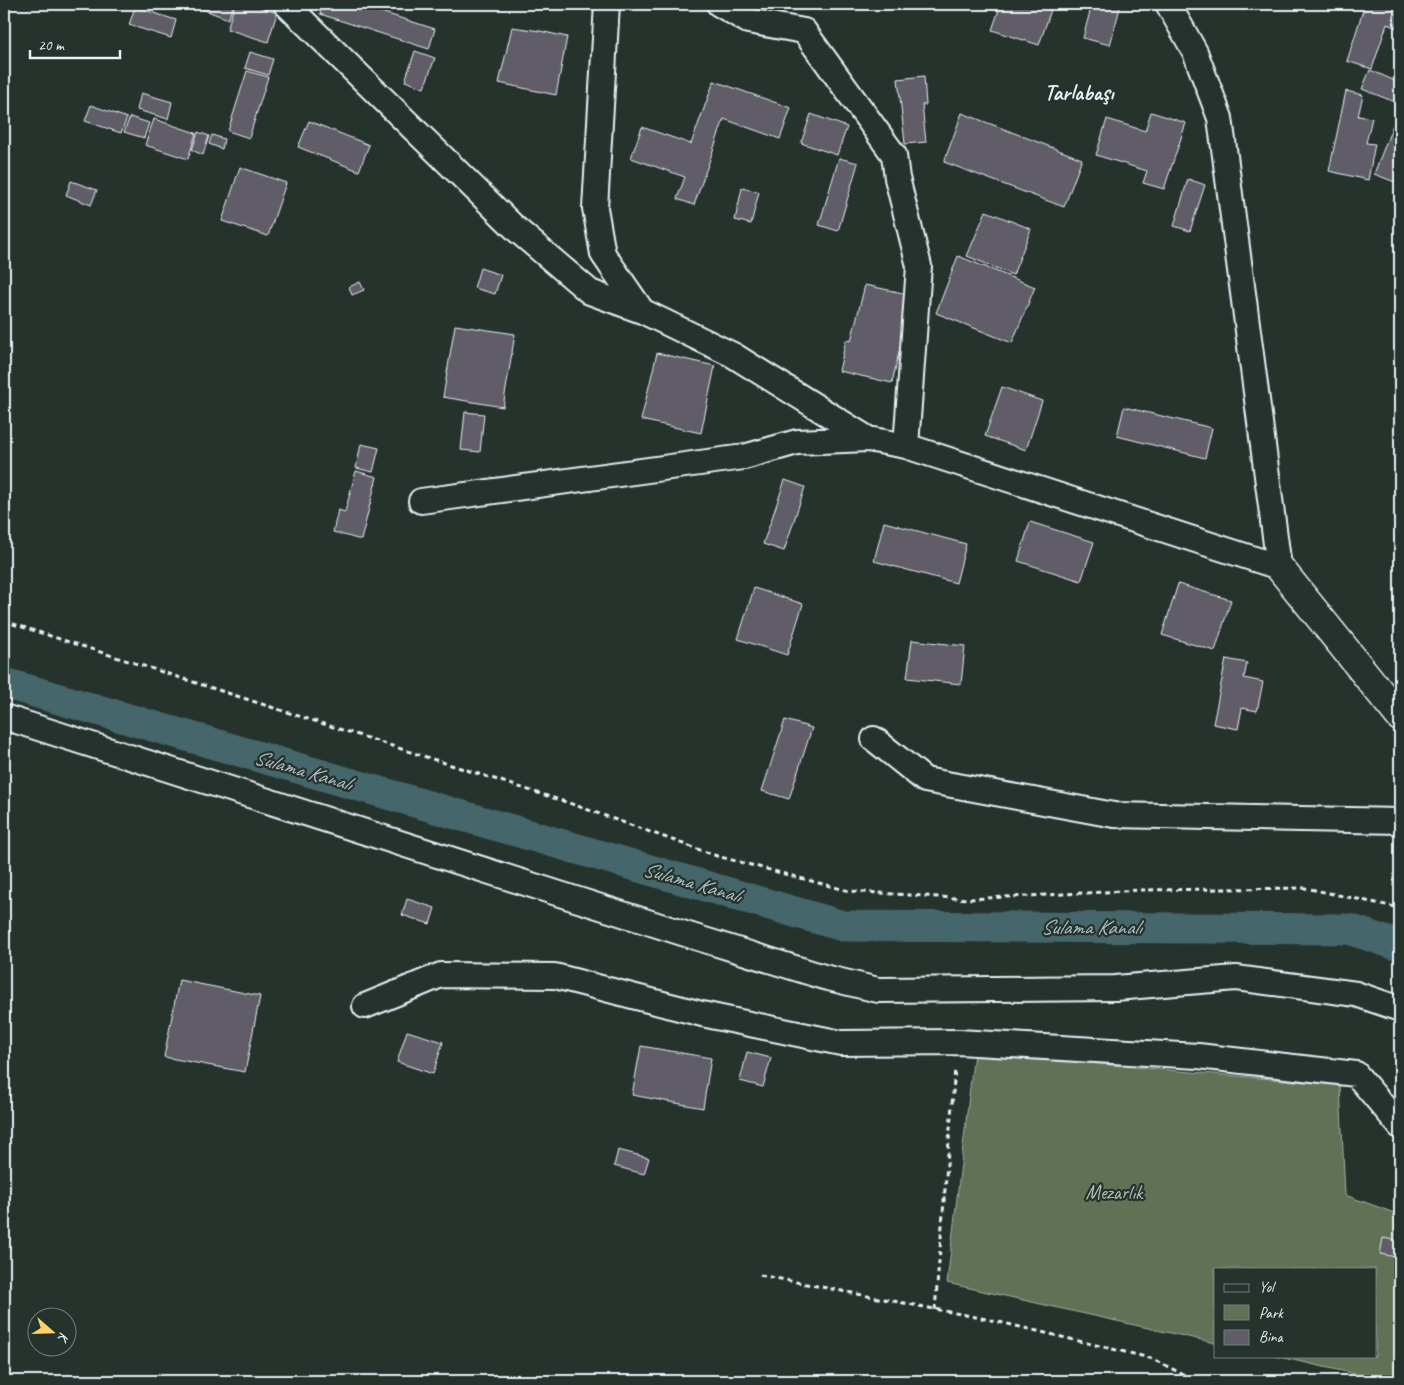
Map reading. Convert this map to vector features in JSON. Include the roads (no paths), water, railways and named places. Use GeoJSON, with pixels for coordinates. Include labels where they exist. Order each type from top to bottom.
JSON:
{"type":"FeatureCollection","features":[{"type":"Feature","properties":{"kind":"street"},"geometry":{"type":"LineString","coordinates":[[286,4],[516,229],[590,292],[642,311],[733,356],[868,439]]}},
{"type":"Feature","properties":{"kind":"street"},"geometry":{"type":"LineString","coordinates":[[607,4],[595,208],[603,254],[642,311]]}},
{"type":"Feature","properties":{"kind":"street"},"geometry":{"type":"LineString","coordinates":[[719,4],[748,22],[804,31],[894,154],[897,178],[919,266],[906,446]]}},
{"type":"Feature","properties":{"kind":"street"},"geometry":{"type":"LineString","coordinates":[[1168,4],[1195,52],[1220,118],[1279,567],[1400,717]]}},
{"type":"Feature","properties":{"kind":"street"},"geometry":{"type":"LineString","coordinates":[[421,501],[744,457],[797,442],[868,439],[906,446],[1279,567]]}},
{"type":"Feature","properties":{"kind":"street"},"geometry":{"type":"LineString","coordinates":[[4,717],[698,938],[824,977],[878,990],[1115,988],[1236,978],[1356,994],[1400,1009]]}},
{"type":"Feature","properties":{"kind":"street"},"geometry":{"type":"LineString","coordinates":[[874,739],[925,780],[1114,815],[1400,821]]}},
{"type":"Feature","properties":{"kind":"street"},"geometry":{"type":"LineString","coordinates":[[365,1006],[441,975],[555,976],[702,1014],[841,1043],[958,1042],[1198,1056],[1356,1074],[1400,1126]]}},
{"type":"Feature","properties":{"kind":"waterway","name":"Sulama Kanalı"},"geometry":{"type":"LineString","coordinates":[[4,683],[843,926],[1349,929],[1400,946]]}},
{"type":"Feature","properties":{"kind":"district","name":"Tarlabaşı"},"geometry":{"type":"Point","coordinates":[1079,92]}},
{"type":"Feature","properties":{"kind":"park label","name":"Mezarlık"},"geometry":{"type":"Point","coordinates":[1114,1192]}}]}
